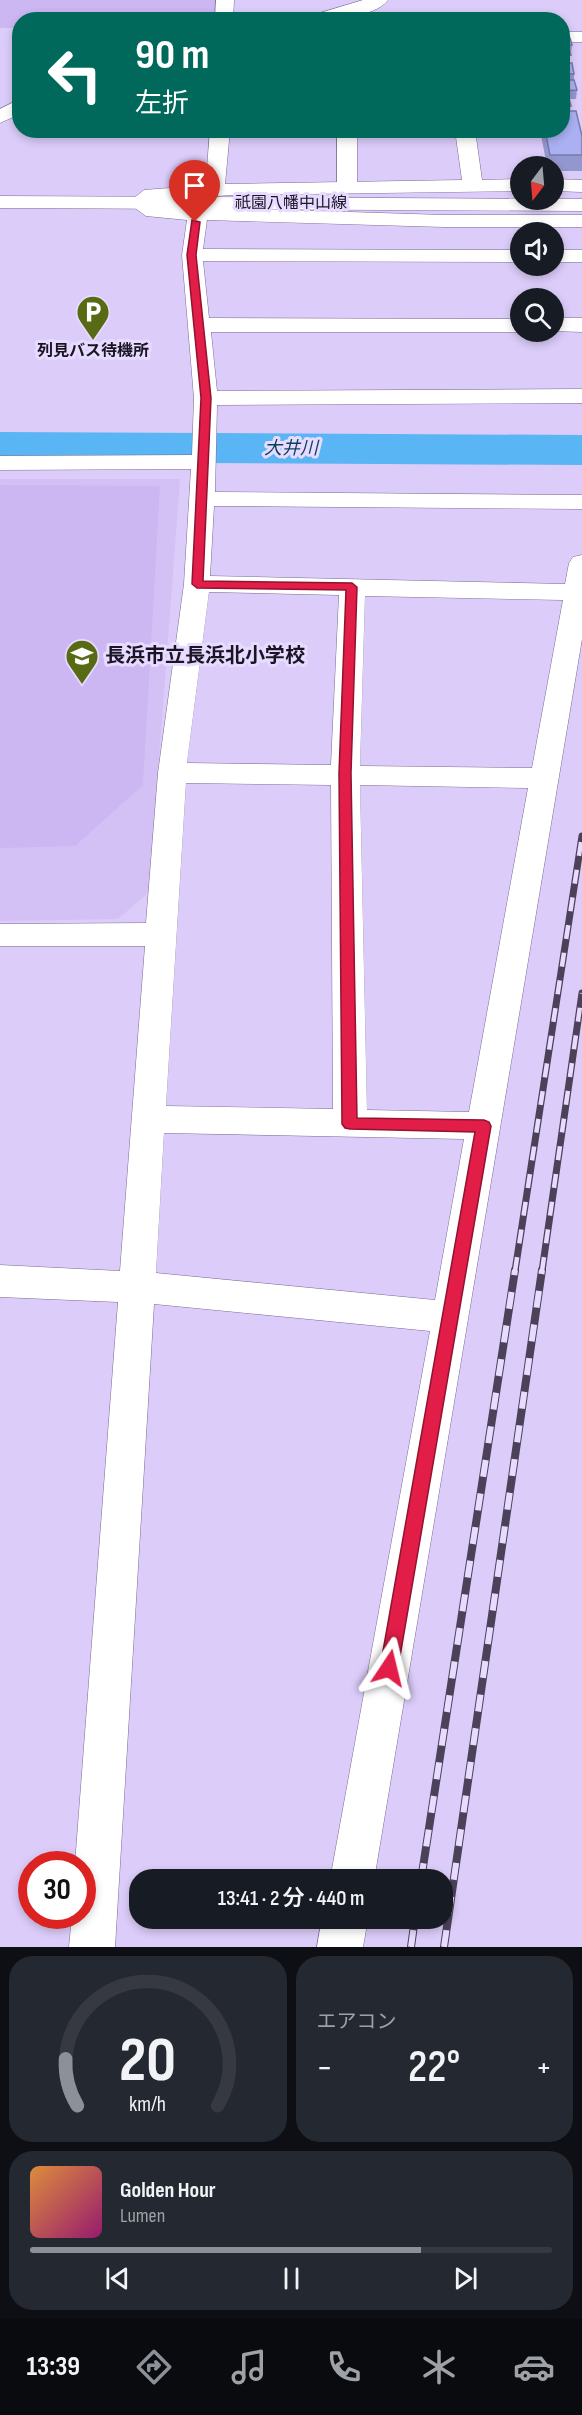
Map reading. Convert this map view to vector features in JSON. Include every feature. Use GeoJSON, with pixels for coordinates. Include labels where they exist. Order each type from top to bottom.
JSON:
{"type":"FeatureCollection","features":[{"type":"Feature","properties":{"kind":"main road"},"geometry":{"type":"LineString","coordinates":[[354,10],[379,0]]}},
{"type":"Feature","properties":{"kind":"main road"},"geometry":{"type":"LineString","coordinates":[[347,138],[347,187]]}},
{"type":"Feature","properties":{"kind":"main road","name":"祇園八幡中山線"},"geometry":{"type":"LineString","coordinates":[[0,202],[582,205]]}},
{"type":"Feature","properties":{"kind":"street"},"geometry":{"type":"LineString","coordinates":[[574,37],[582,56]]}},
{"type":"Feature","properties":{"kind":"street"},"geometry":{"type":"LineString","coordinates":[[185,194],[216,183],[219,138]]}},
{"type":"Feature","properties":{"kind":"street"},"geometry":{"type":"LineString","coordinates":[[466,138],[473,185]]}},
{"type":"Feature","properties":{"kind":"street"},"geometry":{"type":"LineString","coordinates":[[510,185],[232,189],[185,194],[151,194],[138,203],[153,212],[201,214],[444,221],[582,221]]}},
{"type":"Feature","properties":{"kind":"street"},"geometry":{"type":"LineString","coordinates":[[564,186],[582,186]]}},
{"type":"Feature","properties":{"kind":"street"},"geometry":{"type":"LineString","coordinates":[[92,1947],[172,772],[197,584],[206,398],[192,255],[195,222],[201,214]]}},
{"type":"Feature","properties":{"kind":"street"},"geometry":{"type":"LineString","coordinates":[[192,255],[510,256]]}},
{"type":"Feature","properties":{"kind":"street"},"geometry":{"type":"LineString","coordinates":[[564,256],[582,256]]}},
{"type":"Feature","properties":{"kind":"street"},"geometry":{"type":"LineString","coordinates":[[200,325],[510,325]]}},
{"type":"Feature","properties":{"kind":"street"},"geometry":{"type":"LineString","coordinates":[[564,325],[582,325]]}},
{"type":"Feature","properties":{"kind":"street"},"geometry":{"type":"LineString","coordinates":[[206,398],[582,396]]}},
{"type":"Feature","properties":{"kind":"street"},"geometry":{"type":"LineString","coordinates":[[0,463],[204,452]]}},
{"type":"Feature","properties":{"kind":"street"},"geometry":{"type":"LineString","coordinates":[[202,499],[582,502]]}},
{"type":"Feature","properties":{"kind":"street"},"geometry":{"type":"LineString","coordinates":[[197,584],[352,587],[579,578],[354,1869]]}},
{"type":"Feature","properties":{"kind":"street"},"geometry":{"type":"LineString","coordinates":[[350,1124],[345,773],[352,587]]}},
{"type":"Feature","properties":{"kind":"street"},"geometry":{"type":"LineString","coordinates":[[172,772],[544,778]]}},
{"type":"Feature","properties":{"kind":"street"},"geometry":{"type":"LineString","coordinates":[[0,935],[161,934]]}},
{"type":"Feature","properties":{"kind":"street"},"geometry":{"type":"LineString","coordinates":[[148,1119],[484,1126]]}},
{"type":"Feature","properties":{"kind":"street"},"geometry":{"type":"LineString","coordinates":[[0,1281],[137,1287],[450,1317]]}},
{"type":"Feature","properties":{"kind":"street"},"geometry":{"type":"LineString","coordinates":[[340,1947],[343,1929]]}},
{"type":"Feature","properties":{"kind":"shaded area"},"geometry":{"type":"Polygon","coordinates":[[[0,0],[221,0],[220,12],[12,12],[12,28],[0,28],[0,0]]]}},
{"type":"Feature","properties":{"kind":"shaded area","name":"長浜市立長浜北小学校"},"geometry":{"type":"Polygon","coordinates":[[[0,479],[180,479],[149,892],[118,919],[0,921],[0,479]]]}},
{"type":"Feature","properties":{"kind":"shaded area","name":"長浜市立長浜北小学校"},"geometry":{"type":"Polygon","coordinates":[[[0,485],[160,486],[143,785],[75,846],[0,848],[0,485]]]}},
{"type":"Feature","properties":{"kind":"building"},"geometry":{"type":"Polygon","coordinates":[[[570,63],[572,63],[574,74],[570,74],[570,63]]]}},
{"type":"Feature","properties":{"kind":"building"},"geometry":{"type":"Polygon","coordinates":[[[570,80],[574,80],[577,90],[570,90],[570,80]]]}},
{"type":"Feature","properties":{"kind":"building"},"geometry":{"type":"Polygon","coordinates":[[[570,111],[576,111],[582,136],[582,155],[550,155],[547,138],[570,138],[570,111]]]}},
{"type":"Feature","properties":{"kind":"waterway","name":"大井川"},"geometry":{"type":"LineString","coordinates":[[0,447],[582,450]]}},
{"type":"Feature","properties":{"kind":"railway"},"geometry":{"type":"LineString","coordinates":[[515,1271],[582,836]]}},
{"type":"Feature","properties":{"kind":"railway"},"geometry":{"type":"LineString","coordinates":[[542,1271],[582,993]]}},
{"type":"Feature","properties":{"kind":"railway"},"geometry":{"type":"LineString","coordinates":[[423,1869],[515,1270]]}},
{"type":"Feature","properties":{"kind":"railway"},"geometry":{"type":"LineString","coordinates":[[444,1947],[542,1270]]}},
{"type":"Feature","properties":{"kind":"railway"},"geometry":{"type":"LineString","coordinates":[[411,1947],[413,1929]]}},
{"type":"Feature","properties":{"kind":"place","name":"列見バス待機所"},"geometry":{"type":"Point","coordinates":[93,341]}},
{"type":"Feature","properties":{"kind":"place","name":"長浜市立長浜北小学校"},"geometry":{"type":"Point","coordinates":[82,685]}},
{"type":"Feature","properties":{"kind":"route"},"geometry":{"type":"LineString","coordinates":[[195,222],[192,255],[206,398],[197,584],[352,587],[345,773],[350,1124],[484,1126],[389,1668]]}}]}
